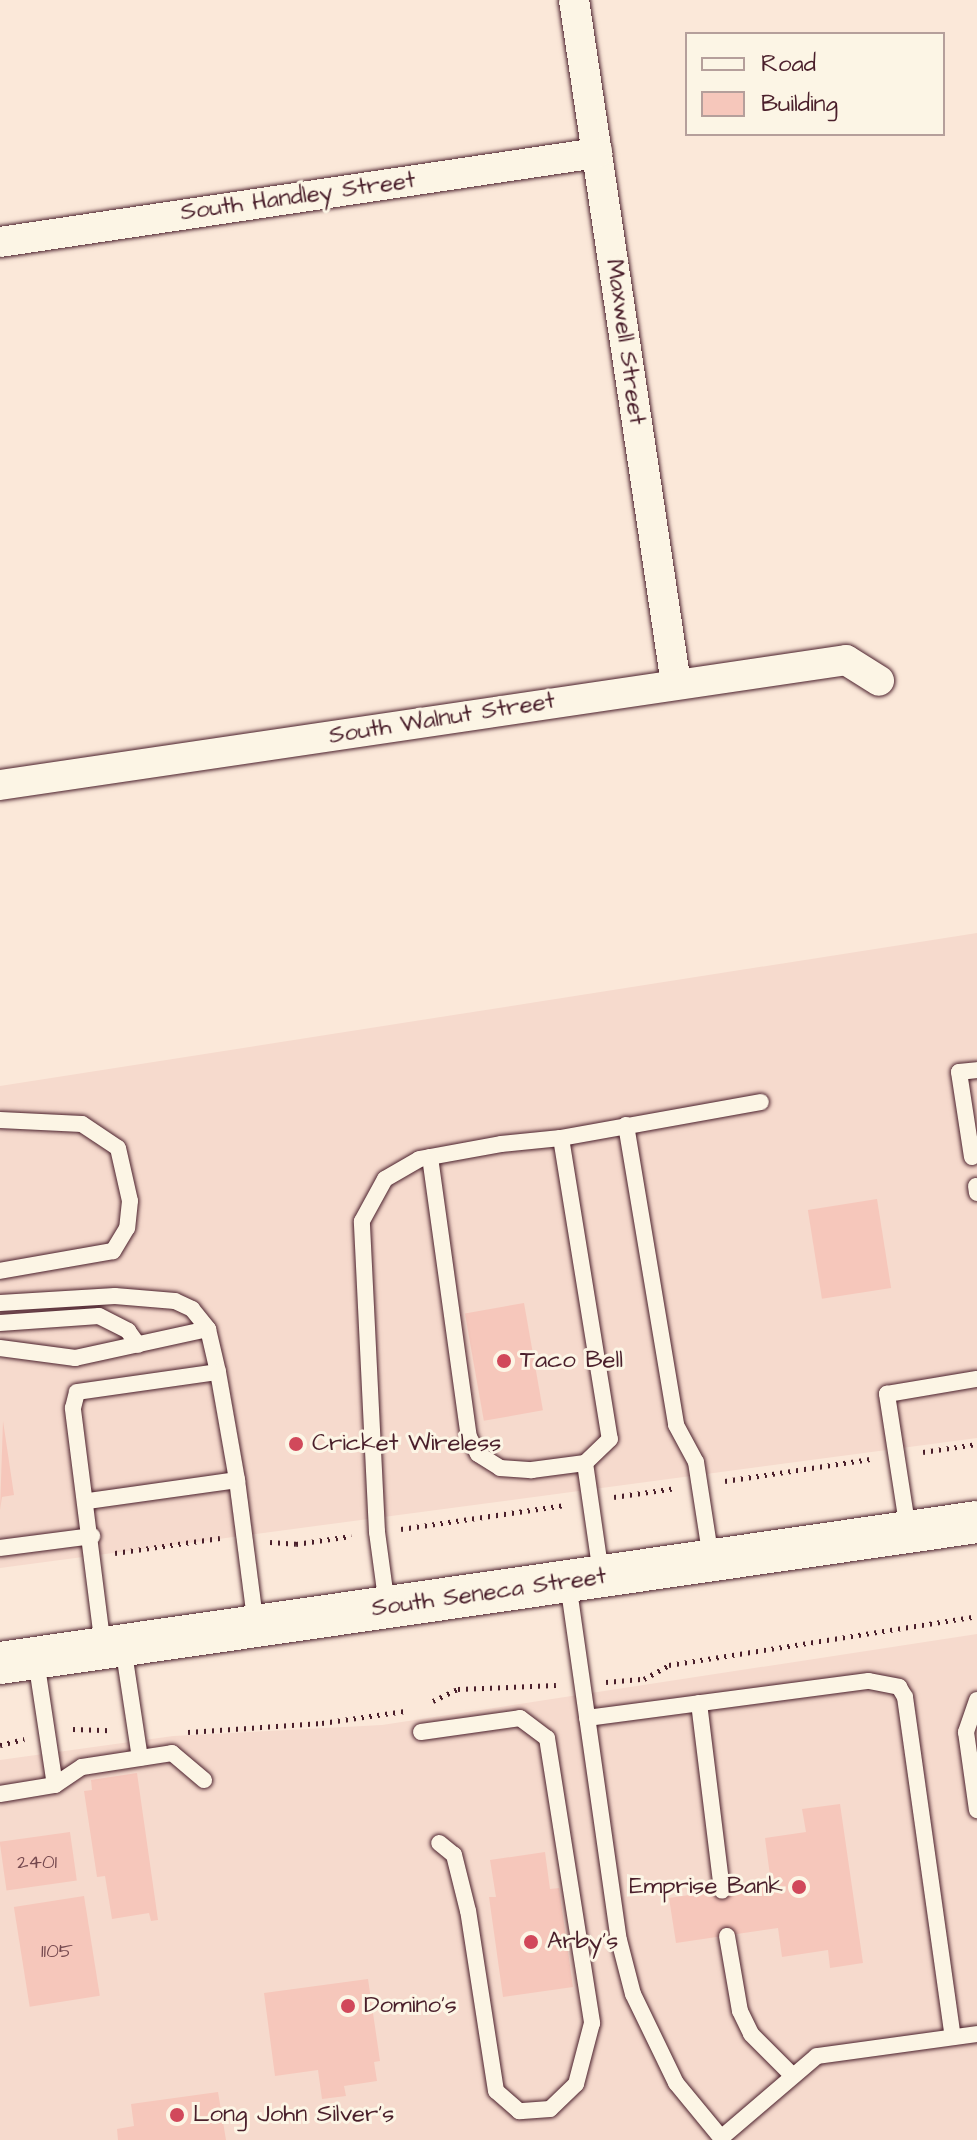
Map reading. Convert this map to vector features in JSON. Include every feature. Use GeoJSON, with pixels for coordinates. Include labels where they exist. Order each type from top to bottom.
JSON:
{"type":"FeatureCollection","features":[{"type":"Feature","properties":{"kind":"street","name":"Maxwell Street"},"geometry":{"type":"LineString","coordinates":[[574,0],[676,684]]}},
{"type":"Feature","properties":{"kind":"street","name":"South Handley Street"},"geometry":{"type":"LineString","coordinates":[[0,242],[597,153]]}},
{"type":"Feature","properties":{"kind":"street","name":"South Walnut Street"},"geometry":{"type":"LineString","coordinates":[[0,785],[846,660],[879,681]]}},
{"type":"Feature","properties":{"kind":"street","name":"South Seneca Street"},"geometry":{"type":"LineString","coordinates":[[18,1660],[977,1522]]}},
{"type":"Feature","properties":{"kind":"lane"},"geometry":{"type":"LineString","coordinates":[[972,1157],[959,1072],[977,1070]]}},
{"type":"Feature","properties":{"kind":"lane"},"geometry":{"type":"LineString","coordinates":[[387,1608],[377,1532],[362,1221],[385,1179],[430,1157],[561,1138],[761,1102]]}},
{"type":"Feature","properties":{"kind":"lane"},"geometry":{"type":"LineString","coordinates":[[0,1120],[82,1124],[118,1148],[130,1201],[127,1228],[113,1251],[0,1271]]}},
{"type":"Feature","properties":{"kind":"lane"},"geometry":{"type":"LineString","coordinates":[[626,1125],[676,1425],[696,1462],[711,1561]]}},
{"type":"Feature","properties":{"kind":"lane"},"geometry":{"type":"LineString","coordinates":[[430,1157],[469,1437],[478,1454],[500,1468],[532,1470],[585,1463],[610,1439],[561,1138]]}},
{"type":"Feature","properties":{"kind":"lane"},"geometry":{"type":"LineString","coordinates":[[976,1186],[977,1193]]}},
{"type":"Feature","properties":{"kind":"lane"},"geometry":{"type":"LineString","coordinates":[[0,1303],[115,1296],[175,1301],[192,1309],[208,1329],[237,1480],[256,1627]]}},
{"type":"Feature","properties":{"kind":"lane"},"geometry":{"type":"LineString","coordinates":[[0,1323],[99,1316],[128,1331],[138,1345]]}},
{"type":"Feature","properties":{"kind":"lane"},"geometry":{"type":"LineString","coordinates":[[0,1348],[75,1358],[208,1329]]}},
{"type":"Feature","properties":{"kind":"lane"},"geometry":{"type":"LineString","coordinates":[[140,1758],[94,1557],[73,1408],[77,1392],[218,1372]]}},
{"type":"Feature","properties":{"kind":"lane"},"geometry":{"type":"LineString","coordinates":[[908,1530],[887,1394],[977,1379]]}},
{"type":"Feature","properties":{"kind":"lane"},"geometry":{"type":"LineString","coordinates":[[585,1463],[590,1501],[582,1683],[619,1940],[633,1994],[676,2083],[722,2139],[817,2056],[977,2034]]}},
{"type":"Feature","properties":{"kind":"lane"},"geometry":{"type":"LineString","coordinates":[[88,1501],[237,1480]]}},
{"type":"Feature","properties":{"kind":"lane"},"geometry":{"type":"LineString","coordinates":[[0,1548],[92,1536]]}},
{"type":"Feature","properties":{"kind":"lane"},"geometry":{"type":"LineString","coordinates":[[18,1660],[47,1734],[55,1785]]}},
{"type":"Feature","properties":{"kind":"lane"},"geometry":{"type":"LineString","coordinates":[[587,1718],[869,1681],[899,1687],[905,1697],[953,2037]]}},
{"type":"Feature","properties":{"kind":"lane"},"geometry":{"type":"LineString","coordinates":[[977,1700],[966,1732],[977,1810]]}},
{"type":"Feature","properties":{"kind":"lane"},"geometry":{"type":"LineString","coordinates":[[699,1703],[722,1891]]}},
{"type":"Feature","properties":{"kind":"lane"},"geometry":{"type":"LineString","coordinates":[[421,1732],[520,1718],[547,1738],[592,2023],[576,2084],[550,2109],[519,2111],[496,2091],[468,1911],[454,1855],[439,1843]]}},
{"type":"Feature","properties":{"kind":"lane"},"geometry":{"type":"LineString","coordinates":[[0,1794],[55,1785],[82,1767],[172,1753],[204,1780]]}},
{"type":"Feature","properties":{"kind":"lane"},"geometry":{"type":"LineString","coordinates":[[727,1936],[740,2011],[751,2034],[793,2076]]}},
{"type":"Feature","properties":{"kind":"path"},"geometry":{"type":"LineString","coordinates":[[94,1557],[215,1537],[296,1544],[977,1444]]}},
{"type":"Feature","properties":{"kind":"path"},"geometry":{"type":"LineString","coordinates":[[431,1702],[458,1689],[644,1679],[669,1665],[977,1616]]}},
{"type":"Feature","properties":{"kind":"path"},"geometry":{"type":"LineString","coordinates":[[0,1745],[81,1727],[136,1734],[322,1723],[417,1709]]}},
{"type":"Feature","properties":{"kind":"shaded area"},"geometry":{"type":"Polygon","coordinates":[[[977,933],[977,1438],[0,1568],[0,1086],[977,933]]]}},
{"type":"Feature","properties":{"kind":"shaded area"},"geometry":{"type":"Polygon","coordinates":[[[977,1634],[977,2140],[0,2140],[0,1760],[173,1736],[382,1725],[977,1634]]]}},
{"type":"Feature","properties":{"kind":"building"},"geometry":{"type":"Polygon","coordinates":[[[877,1199],[891,1288],[822,1299],[808,1210],[877,1199]]]}},
{"type":"Feature","properties":{"kind":"building","name":"Taco Bell"},"geometry":{"type":"Polygon","coordinates":[[[524,1303],[543,1410],[484,1421],[465,1313],[524,1303]]]}},
{"type":"Feature","properties":{"kind":"building"},"geometry":{"type":"Polygon","coordinates":[[[3,1421],[14,1495],[2,1497],[0,1510],[3,1421]]]}},
{"type":"Feature","properties":{"kind":"building"},"geometry":{"type":"Polygon","coordinates":[[[137,1773],[158,1920],[151,1921],[149,1913],[112,1919],[105,1876],[97,1877],[84,1791],[92,1790],[91,1780],[137,1773]]]}},
{"type":"Feature","properties":{"kind":"building","name":"Emprise Bank"},"geometry":{"type":"Polygon","coordinates":[[[840,1804],[863,1963],[830,1968],[828,1950],[782,1957],[778,1928],[676,1943],[669,1898],[771,1883],[765,1838],[806,1832],[802,1809],[840,1804]]]}},
{"type":"Feature","properties":{"kind":"building"},"geometry":{"type":"Polygon","coordinates":[[[70,1832],[77,1881],[7,1890],[0,1842],[70,1832]]]}},
{"type":"Feature","properties":{"kind":"building","name":"Arby's"},"geometry":{"type":"Polygon","coordinates":[[[545,1852],[550,1889],[559,1888],[573,1987],[503,1997],[489,1897],[496,1897],[490,1860],[545,1852]]]}},
{"type":"Feature","properties":{"kind":"building"},"geometry":{"type":"Polygon","coordinates":[[[84,1896],[100,1996],[30,2007],[14,1907],[84,1896]]]}},
{"type":"Feature","properties":{"kind":"building"},"geometry":{"type":"Polygon","coordinates":[[[368,1979],[380,2061],[374,2062],[377,2081],[344,2086],[346,2096],[322,2099],[318,2070],[275,2076],[264,1993],[368,1979]]]}},
{"type":"Feature","properties":{"kind":"building","name":"Long John Silver's"},"geometry":{"type":"Polygon","coordinates":[[[218,2092],[226,2140],[118,2140],[117,2129],[134,2126],[131,2104],[218,2092]]]}},
{"type":"Feature","properties":{"kind":"place","name":"Taco Bell"},"geometry":{"type":"Point","coordinates":[504,1361]}},
{"type":"Feature","properties":{"kind":"place","name":"Cricket Wireless"},"geometry":{"type":"Point","coordinates":[296,1444]}},
{"type":"Feature","properties":{"kind":"place","name":"Emprise Bank"},"geometry":{"type":"Point","coordinates":[799,1887]}},
{"type":"Feature","properties":{"kind":"place","name":"Arby's"},"geometry":{"type":"Point","coordinates":[531,1942]}},
{"type":"Feature","properties":{"kind":"place","name":"Domino's"},"geometry":{"type":"Point","coordinates":[348,2006]}},
{"type":"Feature","properties":{"kind":"place","name":"Long John Silver's"},"geometry":{"type":"Point","coordinates":[177,2115]}}]}
